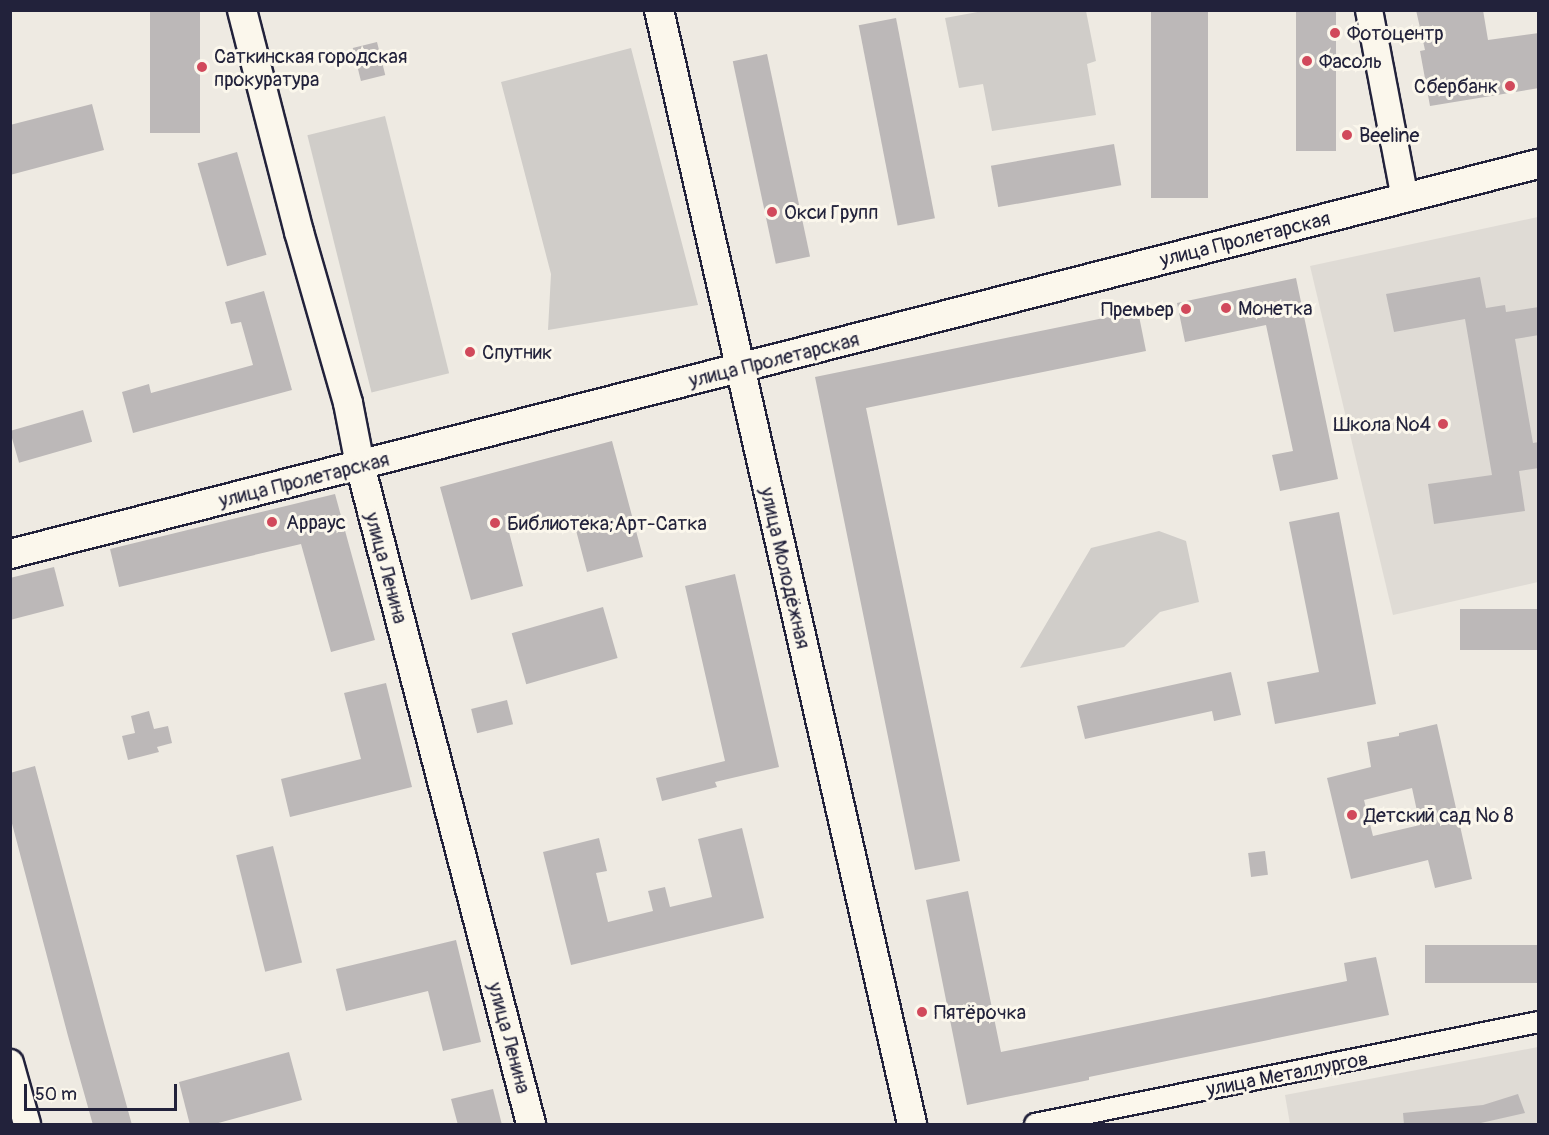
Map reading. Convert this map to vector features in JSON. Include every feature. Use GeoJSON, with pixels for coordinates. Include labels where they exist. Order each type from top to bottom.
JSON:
{"type":"FeatureCollection","features":[{"type":"Feature","properties":{"kind":"main road","name":"улица Ленина"},"geometry":{"type":"LineString","coordinates":[[242,10],[299,232],[348,404],[360,465],[531,1125]]}},
{"type":"Feature","properties":{"kind":"main road","name":"улица Молодёжная"},"geometry":{"type":"LineString","coordinates":[[658,10],[912,1125]]}},
{"type":"Feature","properties":{"kind":"main road","name":"улица Пролетарская"},"geometry":{"type":"LineString","coordinates":[[10,554],[1539,164]]}},
{"type":"Feature","properties":{"kind":"street"},"geometry":{"type":"LineString","coordinates":[[1370,10],[1405,199]]}},
{"type":"Feature","properties":{"kind":"street","name":"улица Металлургов"},"geometry":{"type":"LineString","coordinates":[[1035,1125],[1539,1022]]}},
{"type":"Feature","properties":{"kind":"street"},"geometry":{"type":"LineString","coordinates":[[10,1063],[27,1125]]}},
{"type":"Feature","properties":{"kind":"shaded area"},"geometry":{"type":"Polygon","coordinates":[[[983,11],[1086,11],[1096,61],[1087,64],[1096,115],[992,131],[983,84],[959,88],[945,18],[983,11]]]}},
{"type":"Feature","properties":{"kind":"shaded area"},"geometry":{"type":"Polygon","coordinates":[[[631,48],[698,305],[548,330],[551,274],[501,82],[631,48]]]}},
{"type":"Feature","properties":{"kind":"shaded area"},"geometry":{"type":"Polygon","coordinates":[[[385,116],[449,373],[371,392],[307,135],[385,116]]]}},
{"type":"Feature","properties":{"kind":"shaded area","name":"Школа №4"},"geometry":{"type":"Polygon","coordinates":[[[1538,217],[1538,582],[1393,615],[1310,266],[1538,217]]]}},
{"type":"Feature","properties":{"kind":"shaded area"},"geometry":{"type":"Polygon","coordinates":[[[1159,531],[1186,541],[1199,602],[1160,612],[1124,647],[1020,668],[1091,548],[1159,531]]]}},
{"type":"Feature","properties":{"kind":"shaded area"},"geometry":{"type":"Polygon","coordinates":[[[1538,1047],[1538,1124],[1290,1124],[1285,1095],[1538,1047]]]}},
{"type":"Feature","properties":{"kind":"building"},"geometry":{"type":"Polygon","coordinates":[[[150,10],[200,10],[200,133],[150,133],[150,10]]]}},
{"type":"Feature","properties":{"kind":"building"},"geometry":{"type":"Polygon","coordinates":[[[1151,10],[1208,10],[1208,198],[1151,198],[1151,10]]]}},
{"type":"Feature","properties":{"kind":"building"},"geometry":{"type":"Polygon","coordinates":[[[1296,10],[1336,10],[1336,151],[1296,151],[1296,10]]]}},
{"type":"Feature","properties":{"kind":"building"},"geometry":{"type":"Polygon","coordinates":[[[1416,10],[1483,10],[1488,40],[1539,33],[1539,88],[1430,106],[1420,51],[1425,50],[1416,10]]]}},
{"type":"Feature","properties":{"kind":"building"},"geometry":{"type":"Polygon","coordinates":[[[896,18],[935,218],[898,226],[859,25],[896,18]]]}},
{"type":"Feature","properties":{"kind":"building"},"geometry":{"type":"Polygon","coordinates":[[[377,42],[385,75],[361,81],[353,48],[377,42]]]}},
{"type":"Feature","properties":{"kind":"building"},"geometry":{"type":"Polygon","coordinates":[[[767,54],[810,256],[776,264],[733,61],[767,54]]]}},
{"type":"Feature","properties":{"kind":"building"},"geometry":{"type":"Polygon","coordinates":[[[92,104],[104,150],[10,175],[10,125],[92,104]]]}},
{"type":"Feature","properties":{"kind":"building"},"geometry":{"type":"Polygon","coordinates":[[[1114,144],[1121,185],[998,207],[991,166],[1114,144]]]}},
{"type":"Feature","properties":{"kind":"building"},"geometry":{"type":"Polygon","coordinates":[[[237,152],[266,255],[227,266],[198,163],[237,152]]]}},
{"type":"Feature","properties":{"kind":"building"},"geometry":{"type":"Polygon","coordinates":[[[1480,277],[1486,308],[1505,305],[1506,312],[1539,307],[1539,335],[1515,339],[1533,443],[1539,442],[1539,468],[1519,471],[1525,511],[1434,524],[1428,484],[1492,475],[1465,319],[1394,332],[1386,294],[1480,277]]]}},
{"type":"Feature","properties":{"kind":"building"},"geometry":{"type":"Polygon","coordinates":[[[1296,278],[1338,479],[1280,491],[1272,455],[1293,451],[1266,325],[1185,342],[1177,303],[1296,278]]]}},
{"type":"Feature","properties":{"kind":"building"},"geometry":{"type":"Polygon","coordinates":[[[264,291],[292,390],[133,433],[122,392],[149,384],[151,393],[253,365],[241,322],[231,324],[225,302],[264,291]]]}},
{"type":"Feature","properties":{"kind":"building"},"geometry":{"type":"Polygon","coordinates":[[[1138,311],[1146,351],[866,408],[960,861],[915,870],[815,377],[1138,311]]]}},
{"type":"Feature","properties":{"kind":"building"},"geometry":{"type":"Polygon","coordinates":[[[83,410],[92,442],[19,463],[10,431],[83,410]]]}},
{"type":"Feature","properties":{"kind":"building","name":"Библиотека;Арт-Сатка"},"geometry":{"type":"Polygon","coordinates":[[[612,441],[643,557],[587,572],[572,515],[509,532],[523,586],[471,600],[440,487],[612,441]]]}},
{"type":"Feature","properties":{"kind":"building"},"geometry":{"type":"Polygon","coordinates":[[[335,494],[375,640],[331,652],[301,544],[119,587],[110,549],[335,494]]]}},
{"type":"Feature","properties":{"kind":"building"},"geometry":{"type":"Polygon","coordinates":[[[1339,512],[1376,704],[1275,724],[1267,682],[1319,672],[1289,522],[1339,512]]]}},
{"type":"Feature","properties":{"kind":"building"},"geometry":{"type":"Polygon","coordinates":[[[54,567],[64,606],[10,620],[10,578],[54,567]]]}},
{"type":"Feature","properties":{"kind":"building"},"geometry":{"type":"Polygon","coordinates":[[[735,574],[779,767],[715,782],[717,787],[662,801],[656,778],[725,761],[685,586],[735,574]]]}},
{"type":"Feature","properties":{"kind":"building"},"geometry":{"type":"Polygon","coordinates":[[[603,607],[618,658],[526,684],[512,633],[603,607]]]}},
{"type":"Feature","properties":{"kind":"building"},"geometry":{"type":"Polygon","coordinates":[[[1460,609],[1538,609],[1538,650],[1460,650],[1460,609]]]}},
{"type":"Feature","properties":{"kind":"building"},"geometry":{"type":"Polygon","coordinates":[[[1231,672],[1241,715],[1214,721],[1212,711],[1085,739],[1077,706],[1231,672]]]}},
{"type":"Feature","properties":{"kind":"building"},"geometry":{"type":"Polygon","coordinates":[[[386,683],[412,787],[290,817],[281,779],[361,759],[344,693],[386,683]]]}},
{"type":"Feature","properties":{"kind":"building"},"geometry":{"type":"Polygon","coordinates":[[[507,700],[513,724],[477,733],[471,709],[507,700]]]}},
{"type":"Feature","properties":{"kind":"building"},"geometry":{"type":"Polygon","coordinates":[[[149,711],[154,729],[168,726],[172,743],[157,747],[159,752],[128,760],[122,736],[135,733],[131,716],[149,711]]]}},
{"type":"Feature","properties":{"kind":"building"},"geometry":{"type":"Polygon","coordinates":[[[1437,724],[1472,879],[1435,888],[1428,860],[1351,879],[1327,778],[1371,767],[1367,742],[1399,736],[1399,733],[1437,724]],[[1412,788],[1364,800],[1373,836],[1420,825],[1412,788]]]}},
{"type":"Feature","properties":{"kind":"building"},"geometry":{"type":"Polygon","coordinates":[[[35,766],[132,1125],[93,1125],[68,1036],[10,816],[10,773],[35,766]]]}},
{"type":"Feature","properties":{"kind":"building"},"geometry":{"type":"Polygon","coordinates":[[[742,828],[764,918],[571,965],[543,852],[599,838],[607,871],[596,873],[608,922],[653,911],[648,891],[665,887],[670,907],[712,897],[698,839],[742,828]]]}},
{"type":"Feature","properties":{"kind":"building"},"geometry":{"type":"Polygon","coordinates":[[[273,846],[302,962],[265,972],[236,855],[273,846]]]}},
{"type":"Feature","properties":{"kind":"building"},"geometry":{"type":"Polygon","coordinates":[[[1265,851],[1268,875],[1251,877],[1248,853],[1265,851]]]}},
{"type":"Feature","properties":{"kind":"building"},"geometry":{"type":"Polygon","coordinates":[[[968,891],[1001,1052],[1347,981],[1344,963],[1376,957],[1389,1015],[1089,1077],[1089,1080],[967,1105],[926,900],[968,891]]]}},
{"type":"Feature","properties":{"kind":"building"},"geometry":{"type":"Polygon","coordinates":[[[456,940],[481,1042],[443,1051],[428,991],[346,1011],[336,969],[456,940]]]}},
{"type":"Feature","properties":{"kind":"building"},"geometry":{"type":"Polygon","coordinates":[[[1425,945],[1538,945],[1538,983],[1425,983],[1425,945]]]}},
{"type":"Feature","properties":{"kind":"building"},"geometry":{"type":"Polygon","coordinates":[[[289,1052],[302,1100],[211,1125],[190,1125],[179,1082],[289,1052]]]}},
{"type":"Feature","properties":{"kind":"building"},"geometry":{"type":"Polygon","coordinates":[[[493,1089],[502,1125],[458,1125],[451,1099],[493,1089]]]}},
{"type":"Feature","properties":{"kind":"building"},"geometry":{"type":"Polygon","coordinates":[[[1518,1094],[1525,1113],[1472,1125],[1404,1125],[1403,1113],[1483,1105],[1518,1094]]]}},
{"type":"Feature","properties":{"kind":"place","name":"Фотоцентр"},"geometry":{"type":"Point","coordinates":[1335,33]}},
{"type":"Feature","properties":{"kind":"place","name":"Фасоль"},"geometry":{"type":"Point","coordinates":[1307,61]}},
{"type":"Feature","properties":{"kind":"place","name":"Саткинская городская прокуратура"},"geometry":{"type":"Point","coordinates":[202,67]}},
{"type":"Feature","properties":{"kind":"place","name":"Сбербанк"},"geometry":{"type":"Point","coordinates":[1510,86]}},
{"type":"Feature","properties":{"kind":"place","name":"Beeline"},"geometry":{"type":"Point","coordinates":[1347,135]}},
{"type":"Feature","properties":{"kind":"place","name":"Окси Групп"},"geometry":{"type":"Point","coordinates":[772,212]}},
{"type":"Feature","properties":{"kind":"place","name":"Монетка"},"geometry":{"type":"Point","coordinates":[1226,308]}},
{"type":"Feature","properties":{"kind":"place","name":"Премьер"},"geometry":{"type":"Point","coordinates":[1186,309]}},
{"type":"Feature","properties":{"kind":"place","name":"Спутник"},"geometry":{"type":"Point","coordinates":[470,352]}},
{"type":"Feature","properties":{"kind":"place","name":"Школа №4"},"geometry":{"type":"Point","coordinates":[1443,424]}},
{"type":"Feature","properties":{"kind":"place","name":"Арраус"},"geometry":{"type":"Point","coordinates":[272,522]}},
{"type":"Feature","properties":{"kind":"place","name":"Библиотека;Арт-Сатка"},"geometry":{"type":"Point","coordinates":[495,523]}},
{"type":"Feature","properties":{"kind":"place","name":"Детский сад № 8"},"geometry":{"type":"Point","coordinates":[1352,815]}},
{"type":"Feature","properties":{"kind":"place","name":"Пятёрочка"},"geometry":{"type":"Point","coordinates":[922,1012]}}]}
